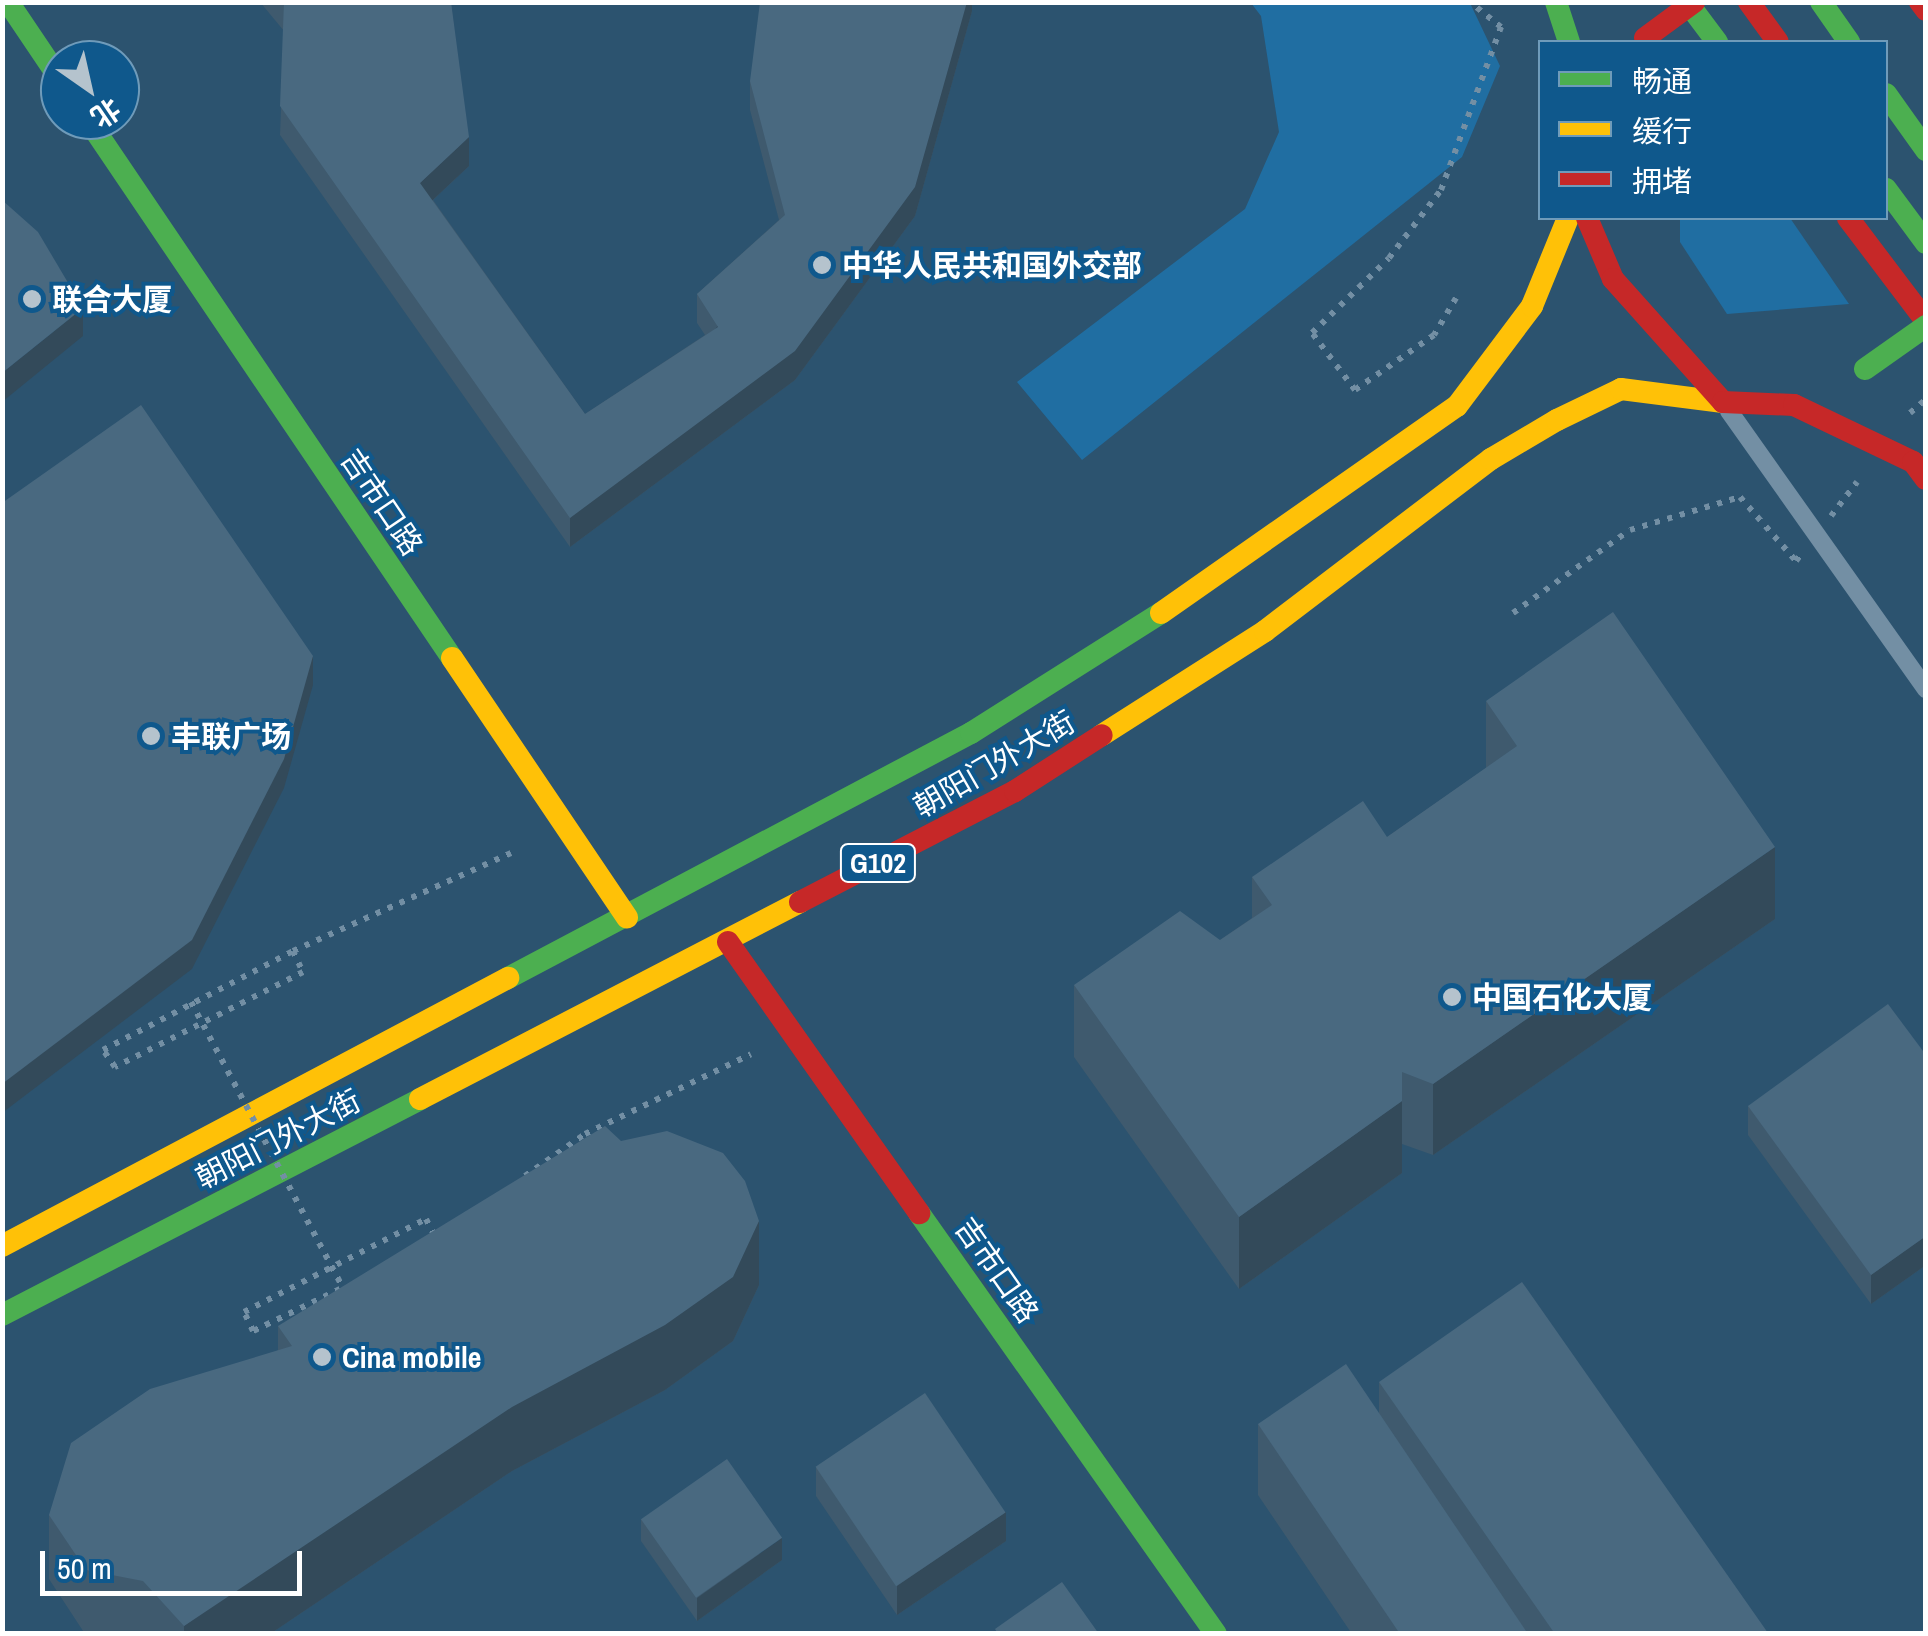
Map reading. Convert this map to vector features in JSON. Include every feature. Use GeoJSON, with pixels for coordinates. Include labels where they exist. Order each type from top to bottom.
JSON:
{"type":"FeatureCollection","features":[{"type":"Feature","properties":{"kind":"main road"},"geometry":{"type":"LineString","coordinates":[[8,2],[40,49]]}},
{"type":"Feature","properties":{"kind":"main road"},"geometry":{"type":"LineString","coordinates":[[1556,2],[1568,40]]}},
{"type":"Feature","properties":{"kind":"main road"},"geometry":{"type":"LineString","coordinates":[[1642,40],[1691,2],[1716,40]]}},
{"type":"Feature","properties":{"kind":"main road"},"geometry":{"type":"LineString","coordinates":[[1749,2],[1777,40]]}},
{"type":"Feature","properties":{"kind":"main road"},"geometry":{"type":"LineString","coordinates":[[1821,2],[1848,40]]}},
{"type":"Feature","properties":{"kind":"main road"},"geometry":{"type":"LineString","coordinates":[[1920,2],[1926,10]]}},
{"type":"Feature","properties":{"kind":"main road"},"geometry":{"type":"LineString","coordinates":[[1888,97],[1926,150]]}},
{"type":"Feature","properties":{"kind":"main road","name":"吉市口路"},"geometry":{"type":"LineString","coordinates":[[102,140],[627,917]]}},
{"type":"Feature","properties":{"kind":"main road"},"geometry":{"type":"LineString","coordinates":[[1888,192],[1926,243]]}},
{"type":"Feature","properties":{"kind":"main road","name":"朝阳门外大街"},"geometry":{"type":"LineString","coordinates":[[2,1246],[971,734],[1217,578],[1456,406],[1532,306],[1567,220]]}},
{"type":"Feature","properties":{"kind":"main road"},"geometry":{"type":"LineString","coordinates":[[1588,220],[1614,280],[1723,402]]}},
{"type":"Feature","properties":{"kind":"main road"},"geometry":{"type":"LineString","coordinates":[[1794,405],[1847,378],[1926,324],[1849,220]]}},
{"type":"Feature","properties":{"kind":"main road","name":"朝阳门外大街"},"geometry":{"type":"LineString","coordinates":[[2,1316],[1014,791],[1265,631],[1492,459],[1557,420],[1621,389],[1723,402],[1794,405]]}},
{"type":"Feature","properties":{"kind":"main road"},"geometry":{"type":"LineString","coordinates":[[1794,405],[1913,462],[1926,479]]}},
{"type":"Feature","properties":{"kind":"main road","name":"吉市口路"},"geometry":{"type":"LineString","coordinates":[[728,942],[1216,1634]]}},
{"type":"Feature","properties":{"kind":"lane"},"geometry":{"type":"LineString","coordinates":[[1723,402],[1926,689]]}},
{"type":"Feature","properties":{"kind":"path"},"geometry":{"type":"LineString","coordinates":[[1456,298],[1434,335],[1355,390],[1312,332],[1388,258],[1441,190],[1501,27],[1470,2]]}},
{"type":"Feature","properties":{"kind":"path"},"geometry":{"type":"LineString","coordinates":[[1513,613],[1630,530],[1740,497],[1796,561]]}},
{"type":"Feature","properties":{"kind":"path"},"geometry":{"type":"LineString","coordinates":[[294,951],[303,972],[115,1067],[102,1050],[294,951],[511,853]]}},
{"type":"Feature","properties":{"kind":"path"},"geometry":{"type":"LineString","coordinates":[[191,1002],[343,1288]]}},
{"type":"Feature","properties":{"kind":"path"},"geometry":{"type":"LineString","coordinates":[[510,1186],[585,1134],[751,1054]]}},
{"type":"Feature","properties":{"kind":"path"},"geometry":{"type":"LineString","coordinates":[[358,1279],[253,1331],[244,1312],[426,1219],[435,1238]]}},
{"type":"Feature","properties":{"kind":"path"},"geometry":{"type":"LineString","coordinates":[[420,1247],[450,1228]]}},
{"type":"Feature","properties":{"kind":"shaded area"},"geometry":{"type":"Polygon","coordinates":[[[1251,3],[1470,3],[1500,66],[1462,157],[1082,460],[1017,382],[1245,209],[1279,132],[1261,16],[1251,3]]]}},
{"type":"Feature","properties":{"kind":"shaded area"},"geometry":{"type":"Polygon","coordinates":[[[1680,220],[1791,220],[1849,304],[1727,314],[1680,242],[1680,220]]]}},
{"type":"Feature","properties":{"kind":"building","name":"中华人民共和国外交部"},"geometry":{"type":"Polygon","coordinates":[[[284,2],[451,2],[469,137],[420,183],[585,414],[718,327],[697,294],[785,215],[750,81],[760,2],[967,2],[915,187],[795,351],[570,518],[280,106],[284,2]]]}},
{"type":"Feature","properties":{"kind":"building","name":"联合大厦"},"geometry":{"type":"Polygon","coordinates":[[[2,200],[38,232],[83,308],[2,373],[2,200]]]}},
{"type":"Feature","properties":{"kind":"building","name":"丰联广场"},"geometry":{"type":"Polygon","coordinates":[[[141,405],[313,656],[284,759],[192,940],[2,1084],[2,503],[141,405]]]}},
{"type":"Feature","properties":{"kind":"building","name":"中国石化大厦"},"geometry":{"type":"Polygon","coordinates":[[[1613,612],[1775,847],[1433,1084],[1402,1072],[1402,1101],[1239,1217],[1074,985],[1180,911],[1220,940],[1272,905],[1252,877],[1363,801],[1387,837],[1517,746],[1486,701],[1613,612]]]}},
{"type":"Feature","properties":{"kind":"building"},"geometry":{"type":"Polygon","coordinates":[[[1888,1004],[1926,1055],[1926,1236],[1871,1275],[1748,1106],[1888,1004]]]}},
{"type":"Feature","properties":{"kind":"building"},"geometry":{"type":"Polygon","coordinates":[[[605,1126],[621,1141],[667,1131],[723,1153],[745,1181],[759,1221],[733,1277],[665,1325],[512,1407],[184,1626],[143,1581],[86,1570],[49,1515],[71,1443],[150,1389],[292,1346],[278,1326],[605,1126]]]}},
{"type":"Feature","properties":{"kind":"building"},"geometry":{"type":"Polygon","coordinates":[[[1522,1282],[1768,1634],[1555,1634],[1379,1382],[1522,1282]]]}},
{"type":"Feature","properties":{"kind":"building"},"geometry":{"type":"Polygon","coordinates":[[[1346,1364],[1528,1634],[1400,1634],[1258,1424],[1346,1364]]]}},
{"type":"Feature","properties":{"kind":"building"},"geometry":{"type":"Polygon","coordinates":[[[925,1393],[1006,1512],[896,1586],[816,1467],[925,1393]]]}},
{"type":"Feature","properties":{"kind":"building"},"geometry":{"type":"Polygon","coordinates":[[[727,1459],[782,1538],[696,1598],[641,1519],[727,1459]]]}},
{"type":"Feature","properties":{"kind":"building"},"geometry":{"type":"Polygon","coordinates":[[[1062,1582],[1099,1634],[998,1634],[995,1629],[1062,1582]]]}},
{"type":"Feature","properties":{"kind":"traffic: fast"},"geometry":{"type":"LineString","coordinates":[[8,2],[40,49]]}},
{"type":"Feature","properties":{"kind":"traffic: fast"},"geometry":{"type":"LineString","coordinates":[[1556,2],[1568,40]]}},
{"type":"Feature","properties":{"kind":"traffic: fast"},"geometry":{"type":"LineString","coordinates":[[1687,2],[1716,40]]}},
{"type":"Feature","properties":{"kind":"traffic: fast"},"geometry":{"type":"LineString","coordinates":[[1821,2],[1848,40]]}},
{"type":"Feature","properties":{"kind":"traffic: fast"},"geometry":{"type":"LineString","coordinates":[[1888,97],[1926,150]]}},
{"type":"Feature","properties":{"kind":"traffic: fast"},"geometry":{"type":"LineString","coordinates":[[102,140],[452,658]]}},
{"type":"Feature","properties":{"kind":"traffic: fast"},"geometry":{"type":"LineString","coordinates":[[1888,192],[1926,243]]}},
{"type":"Feature","properties":{"kind":"traffic: fast"},"geometry":{"type":"LineString","coordinates":[[1865,369],[1926,326]]}},
{"type":"Feature","properties":{"kind":"traffic: fast"},"geometry":{"type":"LineString","coordinates":[[508,978],[971,733],[1161,613]]}},
{"type":"Feature","properties":{"kind":"traffic: fast"},"geometry":{"type":"LineString","coordinates":[[2,1315],[420,1099]]}},
{"type":"Feature","properties":{"kind":"traffic: fast"},"geometry":{"type":"LineString","coordinates":[[919,1213],[1216,1634]]}},
{"type":"Feature","properties":{"kind":"traffic: slow"},"geometry":{"type":"LineString","coordinates":[[1161,613],[1457,406],[1532,306],[1567,220]]}},
{"type":"Feature","properties":{"kind":"traffic: slow"},"geometry":{"type":"LineString","coordinates":[[1102,735],[1265,631],[1491,459],[1557,420],[1621,389],[1723,402]]}},
{"type":"Feature","properties":{"kind":"traffic: slow"},"geometry":{"type":"LineString","coordinates":[[452,658],[627,917]]}},
{"type":"Feature","properties":{"kind":"traffic: slow"},"geometry":{"type":"LineString","coordinates":[[420,1099],[800,902]]}},
{"type":"Feature","properties":{"kind":"traffic: slow"},"geometry":{"type":"LineString","coordinates":[[2,1246],[508,978]]}},
{"type":"Feature","properties":{"kind":"traffic: jam"},"geometry":{"type":"LineString","coordinates":[[1645,38],[1694,2]]}},
{"type":"Feature","properties":{"kind":"traffic: jam"},"geometry":{"type":"LineString","coordinates":[[1749,2],[1777,40]]}},
{"type":"Feature","properties":{"kind":"traffic: jam"},"geometry":{"type":"LineString","coordinates":[[1920,2],[1926,10]]}},
{"type":"Feature","properties":{"kind":"traffic: jam"},"geometry":{"type":"LineString","coordinates":[[1588,220],[1613,279],[1723,402],[1794,405],[1913,462],[1926,479]]}},
{"type":"Feature","properties":{"kind":"traffic: jam"},"geometry":{"type":"LineString","coordinates":[[1850,220],[1926,321]]}},
{"type":"Feature","properties":{"kind":"traffic: jam"},"geometry":{"type":"LineString","coordinates":[[800,902],[1015,791],[1102,735]]}},
{"type":"Feature","properties":{"kind":"traffic: jam"},"geometry":{"type":"LineString","coordinates":[[728,942],[919,1213]]}},
{"type":"Feature","properties":{"kind":"place","name":"中华人民共和国外交部"},"geometry":{"type":"Point","coordinates":[822,265]}},
{"type":"Feature","properties":{"kind":"place","name":"联合大厦"},"geometry":{"type":"Point","coordinates":[32,299]}},
{"type":"Feature","properties":{"kind":"place","name":"丰联广场"},"geometry":{"type":"Point","coordinates":[151,736]}},
{"type":"Feature","properties":{"kind":"place","name":"中国石化大厦"},"geometry":{"type":"Point","coordinates":[1452,997]}},
{"type":"Feature","properties":{"kind":"place","name":"Cina mobile"},"geometry":{"type":"Point","coordinates":[322,1357]}}]}
